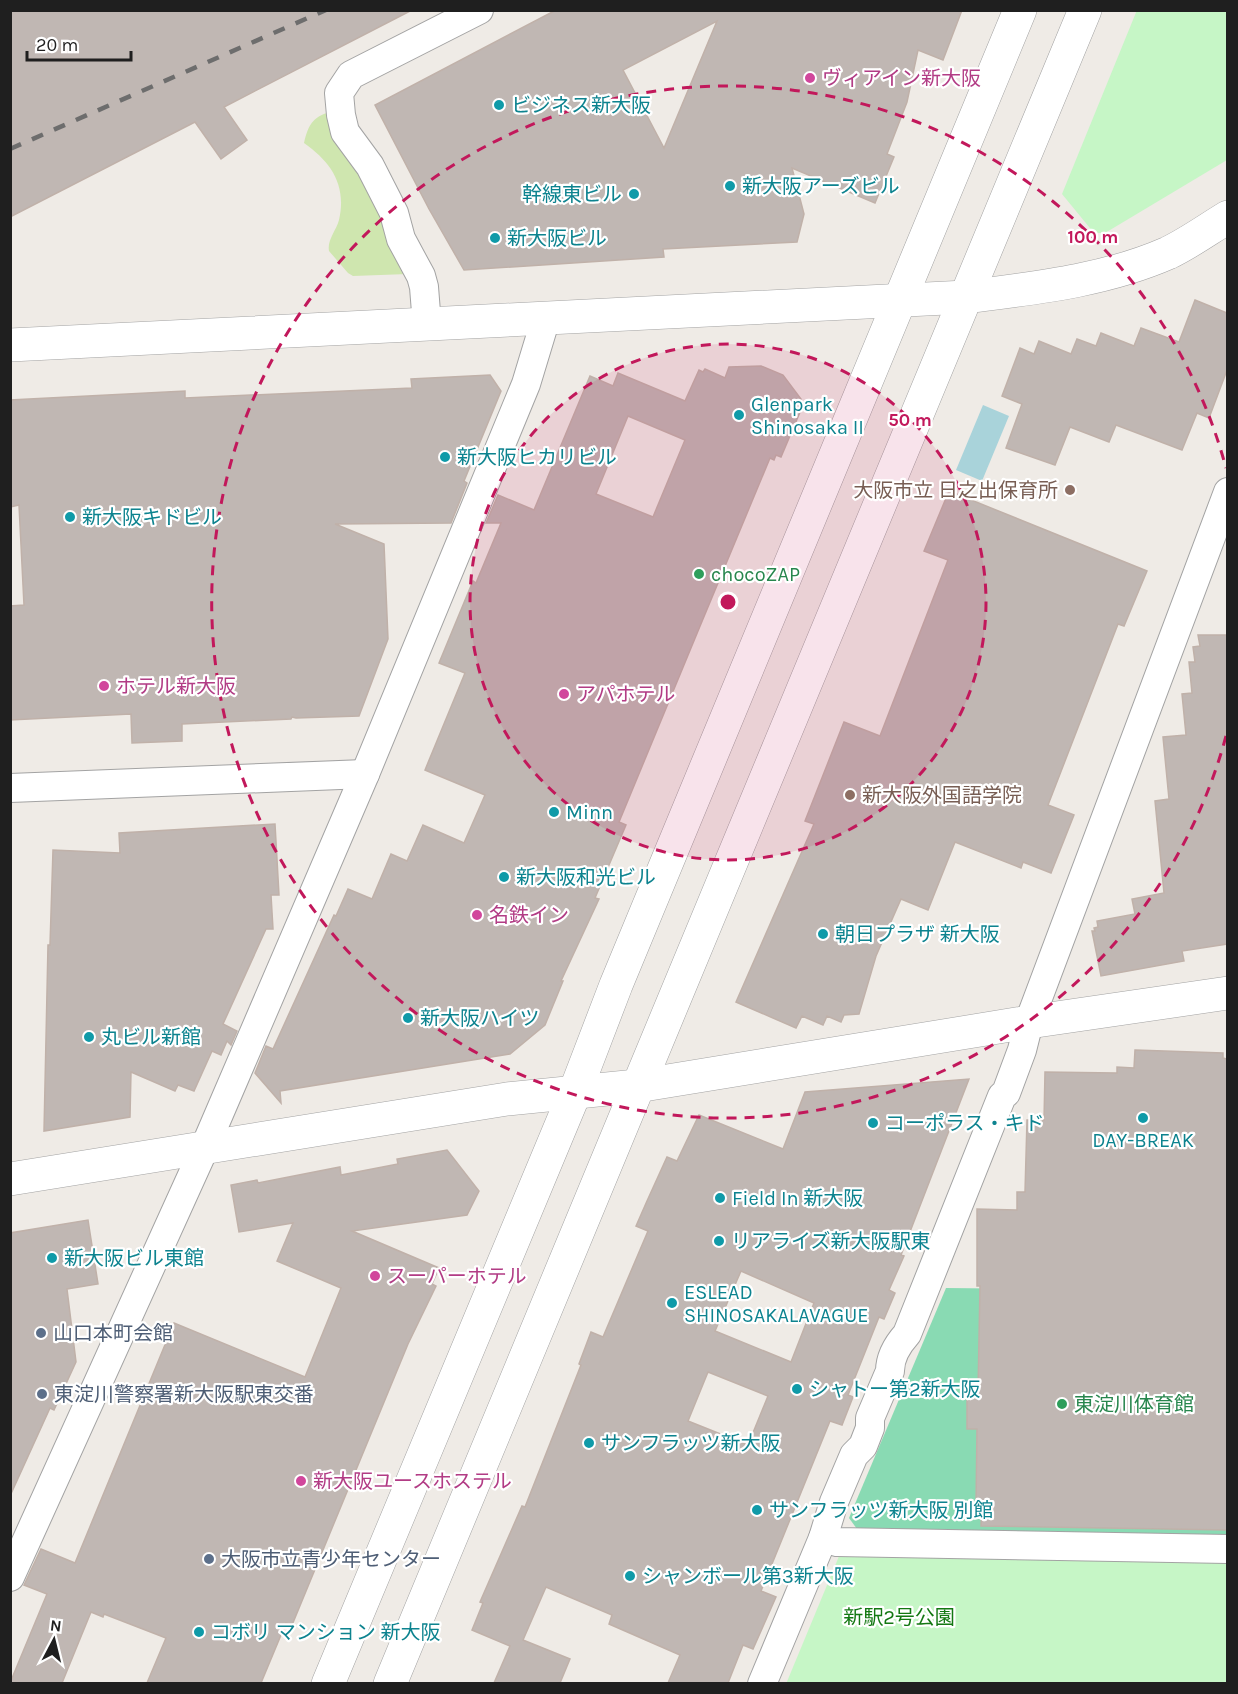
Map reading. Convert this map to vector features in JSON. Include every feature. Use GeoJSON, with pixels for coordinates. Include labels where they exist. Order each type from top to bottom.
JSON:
{"type":"FeatureCollection","features":[{"type":"Feature","properties":{"kind":"street"},"geometry":{"type":"LineString","coordinates":[[427,325],[421,276],[401,239],[394,213],[382,188],[370,166],[345,132],[339,93],[351,75],[479,10]]}},
{"type":"Feature","properties":{"kind":"street"},"geometry":{"type":"LineString","coordinates":[[328,1683],[575,1092],[616,985],[786,580],[898,302],[1020,10]]}},
{"type":"Feature","properties":{"kind":"street"},"geometry":{"type":"LineString","coordinates":[[390,1683],[1085,10]]}},
{"type":"Feature","properties":{"kind":"street"},"geometry":{"type":"LineString","coordinates":[[10,345],[966,297],[1070,284],[1115,272],[1167,253],[1227,217]]}},
{"type":"Feature","properties":{"kind":"street"},"geometry":{"type":"LineString","coordinates":[[10,1577],[204,1149],[365,774],[526,384],[546,318]]}},
{"type":"Feature","properties":{"kind":"street"},"geometry":{"type":"LineString","coordinates":[[762,1683],[823,1538],[834,1502],[854,1455],[863,1446],[870,1428],[870,1419],[890,1371],[890,1363],[899,1343],[907,1334],[1002,1096],[1006,1094],[1029,1023],[1227,492]]}},
{"type":"Feature","properties":{"kind":"street"},"geometry":{"type":"LineString","coordinates":[[1214,529],[1227,554]]}},
{"type":"Feature","properties":{"kind":"street"},"geometry":{"type":"LineString","coordinates":[[10,788],[365,774]]}},
{"type":"Feature","properties":{"kind":"street"},"geometry":{"type":"LineString","coordinates":[[10,1179],[507,1099],[637,1086],[1227,993]]}},
{"type":"Feature","properties":{"kind":"street"},"geometry":{"type":"LineString","coordinates":[[823,1538],[837,1542],[1227,1549]]}},
{"type":"Feature","properties":{"kind":"green space"},"geometry":{"type":"Polygon","coordinates":[[[1137,10],[1227,11],[1227,160],[1105,233],[1094,233],[1062,194],[1137,10]]]}},
{"type":"Feature","properties":{"kind":"green space"},"geometry":{"type":"Polygon","coordinates":[[[330,112],[359,168],[369,196],[384,218],[408,274],[353,276],[329,251],[329,243],[339,220],[341,207],[339,185],[329,166],[304,143],[312,123],[330,112]]]}},
{"type":"Feature","properties":{"kind":"green space","name":"東淀川体育館"},"geometry":{"type":"Polygon","coordinates":[[[946,1288],[1227,1291],[1227,1539],[857,1529],[849,1518],[946,1288]]]}},
{"type":"Feature","properties":{"kind":"green space","name":"新駅2号公園"},"geometry":{"type":"Polygon","coordinates":[[[842,1549],[1227,1559],[1227,1683],[786,1684],[842,1549]]]}},
{"type":"Feature","properties":{"kind":"water"},"geometry":{"type":"Polygon","coordinates":[[[983,405],[1009,416],[982,481],[956,470],[983,405]]]}},
{"type":"Feature","properties":{"kind":"building"},"geometry":{"type":"Polygon","coordinates":[[[10,10],[412,10],[224,107],[247,140],[221,159],[195,122],[10,217],[10,10]]]}},
{"type":"Feature","properties":{"kind":"building"},"geometry":{"type":"Polygon","coordinates":[[[556,10],[962,10],[943,60],[918,50],[907,102],[887,154],[894,157],[875,203],[792,168],[804,214],[797,242],[663,249],[664,257],[464,270],[429,209],[375,105],[556,10]],[[717,21],[623,70],[664,148],[717,21]]]}},
{"type":"Feature","properties":{"kind":"building"},"geometry":{"type":"Polygon","coordinates":[[[1195,300],[1227,313],[1227,370],[1209,418],[1197,413],[1182,450],[1116,425],[1109,442],[1070,427],[1055,465],[1006,448],[1022,404],[1002,396],[1020,348],[1034,354],[1039,341],[1071,354],[1077,339],[1096,346],[1101,333],[1134,346],[1141,328],[1179,342],[1195,300]]]}},
{"type":"Feature","properties":{"kind":"building"},"geometry":{"type":"Polygon","coordinates":[[[761,366],[783,375],[801,399],[799,404],[803,405],[781,457],[776,455],[774,460],[770,458],[698,631],[619,822],[626,825],[595,898],[599,899],[561,981],[563,981],[545,1025],[510,1054],[280,1091],[281,1103],[255,1073],[266,1046],[273,1049],[348,889],[372,899],[391,854],[407,861],[423,825],[464,843],[485,795],[425,770],[465,673],[439,663],[473,581],[476,583],[501,523],[486,523],[498,495],[534,510],[590,376],[613,386],[618,373],[685,401],[699,370],[703,372],[705,369],[725,378],[729,367],[761,366]],[[628,416],[596,494],[653,517],[685,440],[628,416]]]}},
{"type":"Feature","properties":{"kind":"building"},"geometry":{"type":"Polygon","coordinates":[[[490,375],[501,391],[464,481],[467,483],[451,523],[335,524],[384,544],[388,639],[359,716],[292,717],[291,719],[182,724],[182,741],[132,743],[131,714],[10,720],[10,606],[24,605],[19,505],[10,507],[10,400],[185,391],[185,398],[412,388],[411,379],[490,375]]]}},
{"type":"Feature","properties":{"kind":"building"},"geometry":{"type":"Polygon","coordinates":[[[949,491],[1147,571],[1124,626],[1118,624],[1048,805],[1074,815],[1051,873],[1023,862],[1021,868],[955,842],[928,910],[901,899],[876,956],[859,1014],[844,1015],[841,1022],[827,1016],[823,1025],[802,1016],[796,1028],[736,1002],[814,824],[805,821],[844,722],[880,736],[948,560],[924,551],[949,491]]]}},
{"type":"Feature","properties":{"kind":"building"},"geometry":{"type":"Polygon","coordinates":[[[1198,635],[1227,635],[1227,944],[1182,951],[1184,961],[1101,976],[1092,931],[1098,927],[1097,921],[1135,914],[1132,899],[1164,893],[1155,801],[1169,799],[1163,737],[1186,735],[1182,694],[1192,693],[1189,662],[1195,662],[1193,647],[1200,646],[1198,635]]]}},
{"type":"Feature","properties":{"kind":"building"},"geometry":{"type":"Polygon","coordinates":[[[275,824],[279,895],[271,895],[273,929],[266,929],[223,1024],[237,1031],[231,1045],[227,1041],[221,1055],[212,1051],[194,1091],[178,1085],[175,1091],[131,1072],[130,1117],[44,1131],[48,945],[50,945],[53,850],[120,853],[119,833],[275,824]]]}},
{"type":"Feature","properties":{"kind":"building"},"geometry":{"type":"Polygon","coordinates":[[[1135,1050],[1223,1053],[1223,1058],[1227,1059],[1227,1530],[981,1526],[982,1505],[976,1505],[977,1429],[967,1429],[967,1392],[978,1392],[980,1286],[977,1286],[977,1209],[1017,1210],[1017,1192],[1025,1192],[1027,1120],[1044,1120],[1045,1072],[1117,1073],[1117,1067],[1134,1068],[1135,1050]]]}},
{"type":"Feature","properties":{"kind":"building"},"geometry":{"type":"Polygon","coordinates":[[[969,1079],[901,1255],[904,1256],[889,1290],[895,1293],[884,1319],[879,1317],[848,1395],[853,1397],[842,1425],[830,1421],[761,1591],[776,1597],[753,1649],[743,1645],[728,1683],[668,1683],[680,1655],[609,1624],[612,1615],[546,1587],[523,1640],[570,1659],[560,1683],[494,1683],[510,1646],[472,1630],[483,1603],[480,1602],[522,1506],[525,1507],[581,1365],[579,1364],[591,1332],[603,1337],[648,1231],[636,1226],[667,1157],[677,1161],[699,1115],[783,1149],[805,1092],[969,1079]],[[741,1271],[715,1331],[791,1362],[814,1303],[741,1271]],[[708,1372],[688,1421],[748,1445],[768,1396],[708,1372]]]}},
{"type":"Feature","properties":{"kind":"building"},"geometry":{"type":"Polygon","coordinates":[[[447,1150],[479,1191],[467,1215],[352,1231],[439,1268],[432,1284],[436,1286],[408,1344],[292,1625],[286,1623],[261,1683],[147,1683],[166,1638],[104,1614],[103,1617],[91,1612],[62,1683],[10,1683],[47,1594],[24,1585],[41,1549],[75,1563],[174,1323],[305,1377],[341,1288],[277,1261],[293,1223],[239,1232],[231,1185],[257,1180],[258,1183],[340,1167],[341,1175],[398,1164],[397,1159],[447,1150]]]}},
{"type":"Feature","properties":{"kind":"building"},"geometry":{"type":"Polygon","coordinates":[[[88,1220],[98,1284],[67,1289],[76,1362],[54,1410],[50,1408],[10,1496],[10,1233],[88,1220]]]}},
{"type":"Feature","properties":{"kind":"railway"},"geometry":{"type":"LineString","coordinates":[[10,149],[326,10]]}},
{"type":"Feature","properties":{"kind":"place","name":"ヴィアイン新大阪"},"geometry":{"type":"Point","coordinates":[810,78]}},
{"type":"Feature","properties":{"kind":"place","name":"ビジネス新大阪"},"geometry":{"type":"Point","coordinates":[499,105]}},
{"type":"Feature","properties":{"kind":"place","name":"新大阪アーズビル"},"geometry":{"type":"Point","coordinates":[730,186]}},
{"type":"Feature","properties":{"kind":"place","name":"幹線東ビル"},"geometry":{"type":"Point","coordinates":[634,194]}},
{"type":"Feature","properties":{"kind":"place","name":"新大阪ビル"},"geometry":{"type":"Point","coordinates":[495,238]}},
{"type":"Feature","properties":{"kind":"place","name":"Glenpark Shinosaka II"},"geometry":{"type":"Point","coordinates":[739,415]}},
{"type":"Feature","properties":{"kind":"place","name":"新大阪ヒカリビル"},"geometry":{"type":"Point","coordinates":[445,457]}},
{"type":"Feature","properties":{"kind":"place","name":"大阪市立 日之出保育所"},"geometry":{"type":"Point","coordinates":[1070,490]}},
{"type":"Feature","properties":{"kind":"place","name":"新大阪キドビル"},"geometry":{"type":"Point","coordinates":[70,517]}},
{"type":"Feature","properties":{"kind":"place","name":"chocoZAP"},"geometry":{"type":"Point","coordinates":[699,574]}},
{"type":"Feature","properties":{"kind":"place","name":"ホテル新大阪"},"geometry":{"type":"Point","coordinates":[104,686]}},
{"type":"Feature","properties":{"kind":"place","name":"アパホテル"},"geometry":{"type":"Point","coordinates":[564,694]}},
{"type":"Feature","properties":{"kind":"place","name":"新大阪外国語学院"},"geometry":{"type":"Point","coordinates":[850,795]}},
{"type":"Feature","properties":{"kind":"place","name":"Minn"},"geometry":{"type":"Point","coordinates":[554,812]}},
{"type":"Feature","properties":{"kind":"place","name":"新大阪和光ビル"},"geometry":{"type":"Point","coordinates":[504,877]}},
{"type":"Feature","properties":{"kind":"place","name":"名鉄イン"},"geometry":{"type":"Point","coordinates":[477,915]}},
{"type":"Feature","properties":{"kind":"place","name":"朝日プラザ 新大阪"},"geometry":{"type":"Point","coordinates":[823,934]}},
{"type":"Feature","properties":{"kind":"place","name":"新大阪ハイツ"},"geometry":{"type":"Point","coordinates":[408,1018]}},
{"type":"Feature","properties":{"kind":"place","name":"丸ビル新館"},"geometry":{"type":"Point","coordinates":[89,1037]}},
{"type":"Feature","properties":{"kind":"place","name":"DAY-BREAK"},"geometry":{"type":"Point","coordinates":[1143,1118]}},
{"type":"Feature","properties":{"kind":"place","name":"コーポラス・キド"},"geometry":{"type":"Point","coordinates":[873,1123]}},
{"type":"Feature","properties":{"kind":"place","name":"Field In 新大阪"},"geometry":{"type":"Point","coordinates":[720,1198]}},
{"type":"Feature","properties":{"kind":"place","name":"リアライズ新大阪駅東"},"geometry":{"type":"Point","coordinates":[719,1241]}},
{"type":"Feature","properties":{"kind":"place","name":"新大阪ビル東館"},"geometry":{"type":"Point","coordinates":[52,1258]}},
{"type":"Feature","properties":{"kind":"place","name":"スーパーホテル"},"geometry":{"type":"Point","coordinates":[375,1276]}},
{"type":"Feature","properties":{"kind":"place","name":"ESLEAD SHINOSAKALAVAGUE"},"geometry":{"type":"Point","coordinates":[672,1303]}},
{"type":"Feature","properties":{"kind":"place","name":"山口本町会館"},"geometry":{"type":"Point","coordinates":[41,1333]}},
{"type":"Feature","properties":{"kind":"place","name":"シャトー第2新大阪"},"geometry":{"type":"Point","coordinates":[797,1389]}},
{"type":"Feature","properties":{"kind":"place","name":"東淀川警察署新大阪駅東交番"},"geometry":{"type":"Point","coordinates":[42,1394]}},
{"type":"Feature","properties":{"kind":"place","name":"東淀川体育館"},"geometry":{"type":"Point","coordinates":[1062,1404]}},
{"type":"Feature","properties":{"kind":"place","name":"サンフラッツ新大阪"},"geometry":{"type":"Point","coordinates":[589,1443]}},
{"type":"Feature","properties":{"kind":"place","name":"新大阪ユースホステル"},"geometry":{"type":"Point","coordinates":[301,1481]}},
{"type":"Feature","properties":{"kind":"place","name":"サンフラッツ新大阪 別館"},"geometry":{"type":"Point","coordinates":[757,1510]}},
{"type":"Feature","properties":{"kind":"place","name":"大阪市立青少年センター"},"geometry":{"type":"Point","coordinates":[209,1559]}},
{"type":"Feature","properties":{"kind":"place","name":"シャンボール第3新大阪"},"geometry":{"type":"Point","coordinates":[630,1576]}},
{"type":"Feature","properties":{"kind":"place","name":"コボリ マンション 新大阪"},"geometry":{"type":"Point","coordinates":[199,1632]}}]}
